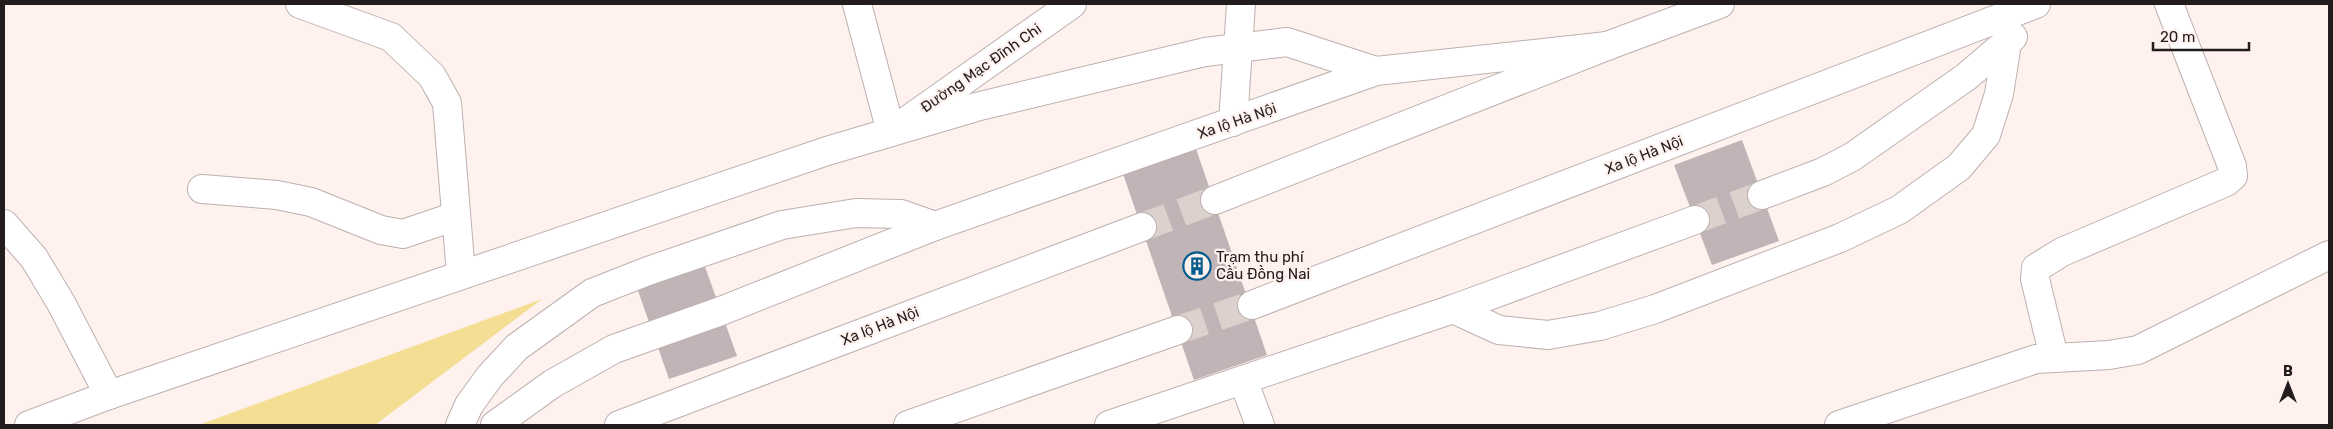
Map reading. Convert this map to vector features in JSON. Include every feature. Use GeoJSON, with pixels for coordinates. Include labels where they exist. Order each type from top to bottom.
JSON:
{"type":"FeatureCollection","features":[{"type":"Feature","properties":{"kind":"main road"},"geometry":{"type":"LineString","coordinates":[[300,4],[337,11],[390,37],[432,76],[447,103],[461,274]]}},
{"type":"Feature","properties":{"kind":"main road"},"geometry":{"type":"LineString","coordinates":[[857,4],[891,132]]}},
{"type":"Feature","properties":{"kind":"main road","name":"Đường Mạc Đĩnh Chi"},"geometry":{"type":"LineString","coordinates":[[891,132],[1072,4]]}},
{"type":"Feature","properties":{"kind":"main road"},"geometry":{"type":"LineString","coordinates":[[1233,122],[1241,4]]}},
{"type":"Feature","properties":{"kind":"main road","name":"Xa lộ Hà Nội"},"geometry":{"type":"LineString","coordinates":[[1215,200],[1607,46],[1720,4]]}},
{"type":"Feature","properties":{"kind":"main road","name":"Xa lộ Hà Nội"},"geometry":{"type":"LineString","coordinates":[[1252,306],[2036,4]]}},
{"type":"Feature","properties":{"kind":"main road"},"geometry":{"type":"LineString","coordinates":[[1762,195],[1823,172],[1852,157],[1966,77],[2047,4]]}},
{"type":"Feature","properties":{"kind":"main road"},"geometry":{"type":"LineString","coordinates":[[2054,357],[2035,279],[2036,268],[2044,261],[2062,252],[2226,182],[2233,176],[2232,166],[2169,4]]}},
{"type":"Feature","properties":{"kind":"main road"},"geometry":{"type":"LineString","coordinates":[[29,425],[109,395],[461,274],[827,151],[976,107],[1205,52],[1287,42],[1376,72]]}},
{"type":"Feature","properties":{"kind":"main road"},"geometry":{"type":"LineString","coordinates":[[1453,309],[1499,330],[1548,336],[1600,326],[1655,309],[1840,238],[1899,210],[1959,167],[1986,135],[1999,94],[2007,42]]}},
{"type":"Feature","properties":{"kind":"main road","name":"Xa lộ Hà Nội"},"geometry":{"type":"LineString","coordinates":[[495,425],[552,384],[614,349],[721,311],[935,226],[1376,72],[1607,46]]}},
{"type":"Feature","properties":{"kind":"main road"},"geometry":{"type":"LineString","coordinates":[[202,189],[277,195],[311,202],[381,230],[403,234],[456,216]]}},
{"type":"Feature","properties":{"kind":"main road"},"geometry":{"type":"LineString","coordinates":[[460,425],[469,405],[490,376],[517,347],[592,293],[648,271],[782,225],[856,213],[901,214],[935,226]]}},
{"type":"Feature","properties":{"kind":"main road"},"geometry":{"type":"LineString","coordinates":[[1108,425],[1453,309],[1695,220]]}},
{"type":"Feature","properties":{"kind":"main road"},"geometry":{"type":"LineString","coordinates":[[4,224],[34,258],[61,303],[109,395]]}},
{"type":"Feature","properties":{"kind":"main road","name":"Xa lộ Hà Nội"},"geometry":{"type":"LineString","coordinates":[[619,425],[1142,227]]}},
{"type":"Feature","properties":{"kind":"main road"},"geometry":{"type":"LineString","coordinates":[[1839,425],[2036,359],[2072,358],[2138,350],[2329,255]]}},
{"type":"Feature","properties":{"kind":"main road"},"geometry":{"type":"LineString","coordinates":[[908,425],[1178,330]]}},
{"type":"Feature","properties":{"kind":"main road"},"geometry":{"type":"LineString","coordinates":[[1243,380],[1260,425]]}},
{"type":"Feature","properties":{"kind":"shaded area"},"geometry":{"type":"Polygon","coordinates":[[[542,299],[375,425],[199,425],[542,299]]]}},
{"type":"Feature","properties":{"kind":"building"},"geometry":{"type":"Polygon","coordinates":[[[1742,140],[1779,241],[1712,265],[1674,165],[1742,140]]]}},
{"type":"Feature","properties":{"kind":"building","name":"Trạm thu phí Cầu Đồng Nai"},"geometry":{"type":"Polygon","coordinates":[[[1195,146],[1267,355],[1194,380],[1122,171],[1195,146]]]}},
{"type":"Feature","properties":{"kind":"building"},"geometry":{"type":"Polygon","coordinates":[[[704,264],[737,356],[669,379],[637,288],[704,264]]]}},
{"type":"Feature","properties":{"kind":"tunnel"},"geometry":{"type":"LineString","coordinates":[[1695,220],[1762,195]]}},
{"type":"Feature","properties":{"kind":"tunnel"},"geometry":{"type":"LineString","coordinates":[[1142,227],[1215,200]]}},
{"type":"Feature","properties":{"kind":"tunnel"},"geometry":{"type":"LineString","coordinates":[[1178,330],[1252,305]]}},
{"type":"Feature","properties":{"kind":"place","name":"Trạm thu phí Cầu Đồng Nai"},"geometry":{"type":"Point","coordinates":[1197,266]}}]}
